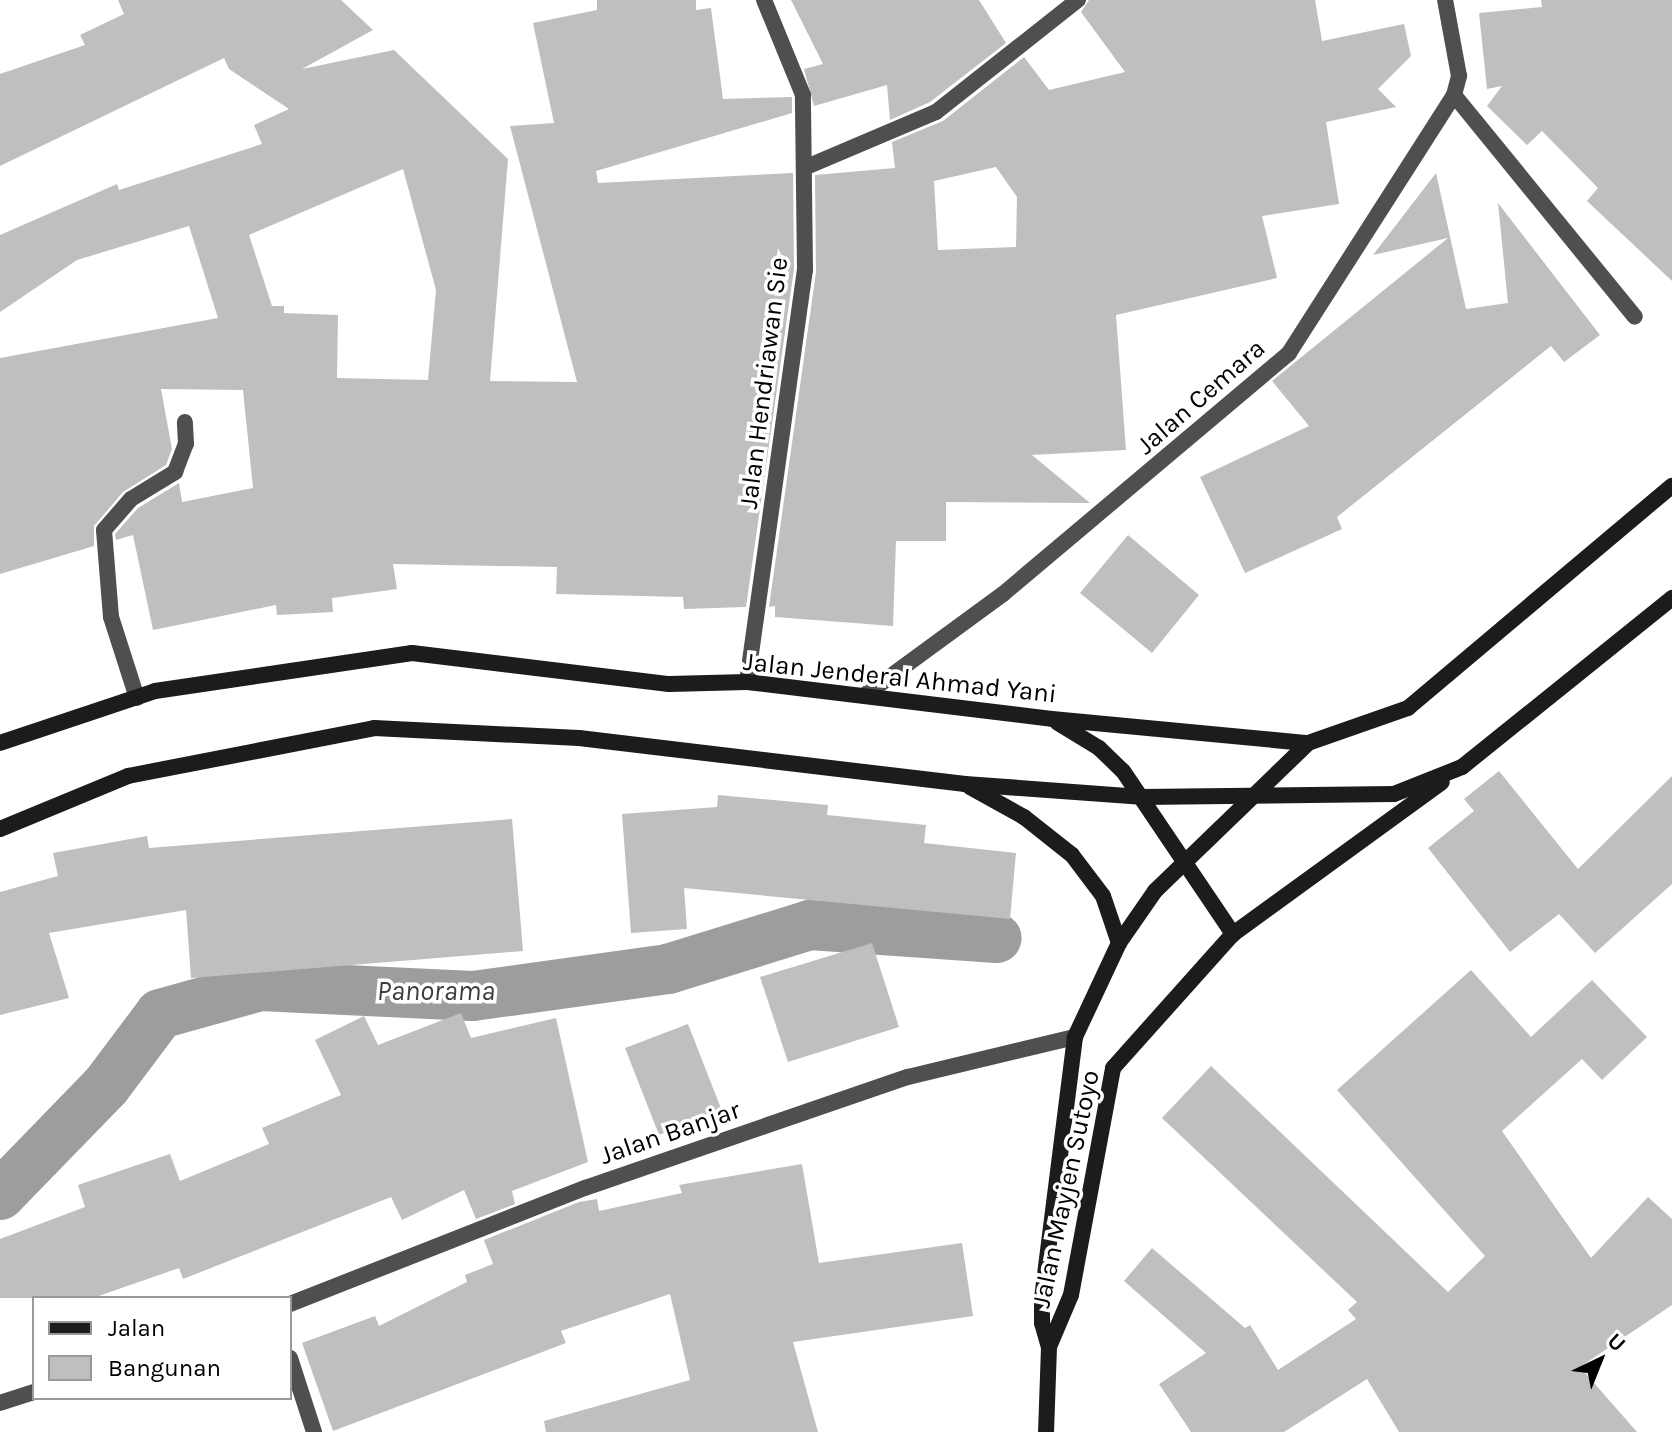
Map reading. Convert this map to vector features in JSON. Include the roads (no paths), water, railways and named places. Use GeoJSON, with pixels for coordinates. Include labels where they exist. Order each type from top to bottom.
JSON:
{"type":"FeatureCollection","features":[{"type":"Feature","properties":{"kind":"main road","name":"Jalan Jenderal Ahmad Yani"},"geometry":{"type":"LineString","coordinates":[[0,743],[137,698],[412,653],[669,684],[747,682],[1052,719],[1308,743],[1408,708],[1672,486]]}},
{"type":"Feature","properties":{"kind":"main road"},"geometry":{"type":"LineString","coordinates":[[2,822],[128,776],[374,728],[579,738],[965,784],[1141,797],[1394,794],[1462,767],[1672,598]]}},
{"type":"Feature","properties":{"kind":"main road"},"geometry":{"type":"LineString","coordinates":[[1052,719],[1099,748],[1141,797],[1233,934]]}},
{"type":"Feature","properties":{"kind":"main road","name":"Jalan Mayjen Sutoyo"},"geometry":{"type":"LineString","coordinates":[[1046,1432],[1049,1347],[1042,1297],[1075,1037],[1119,943],[1155,891],[1308,743]]}},
{"type":"Feature","properties":{"kind":"main road","name":"Jalan Mayjen Sutoyo"},"geometry":{"type":"LineString","coordinates":[[1049,1347],[1071,1295],[1113,1068],[1233,934],[1462,767]]}},
{"type":"Feature","properties":{"kind":"main road"},"geometry":{"type":"LineString","coordinates":[[965,784],[1024,817],[1072,855],[1103,896],[1119,943]]}},
{"type":"Feature","properties":{"kind":"street","name":"Jalan Hendriawan Sie"},"geometry":{"type":"LineString","coordinates":[[747,682],[805,270],[803,95],[764,0]]}},
{"type":"Feature","properties":{"kind":"street"},"geometry":{"type":"LineString","coordinates":[[804,168],[936,112],[1078,0]]}},
{"type":"Feature","properties":{"kind":"street"},"geometry":{"type":"LineString","coordinates":[[1445,0],[1459,76],[1454,95],[1635,317]]}},
{"type":"Feature","properties":{"kind":"street","name":"Jalan Cemara"},"geometry":{"type":"LineString","coordinates":[[865,695],[1003,594],[1263,380],[1289,353],[1454,95]]}},
{"type":"Feature","properties":{"kind":"street"},"geometry":{"type":"LineString","coordinates":[[137,698],[111,617],[104,530],[131,499],[175,472],[186,444],[185,422]]}},
{"type":"Feature","properties":{"kind":"street","name":"Jalan Banjar"},"geometry":{"type":"LineString","coordinates":[[292,1303],[585,1188],[908,1077],[1075,1037]]}},
{"type":"Feature","properties":{"kind":"street"},"geometry":{"type":"LineString","coordinates":[[292,1364],[314,1432]]}},
{"type":"Feature","properties":{"kind":"street"},"geometry":{"type":"LineString","coordinates":[[0,1403],[32,1393]]}},
{"type":"Feature","properties":{"kind":"waterway","name":"Panorama"},"geometry":{"type":"LineString","coordinates":[[0,1195],[106,1086],[160,1014],[260,986],[473,996],[668,969],[810,925],[997,938]]}}]}
